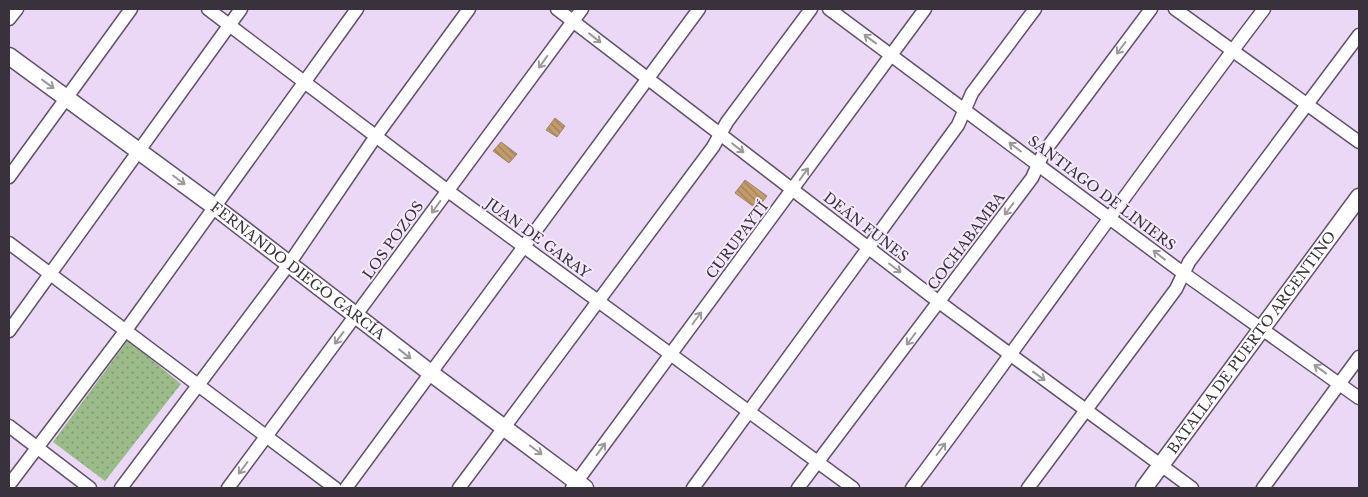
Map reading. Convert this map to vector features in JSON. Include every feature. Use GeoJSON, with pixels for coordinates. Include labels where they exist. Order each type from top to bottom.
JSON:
{"type":"FeatureCollection","features":[{"type":"Feature","properties":{"kind":"main road","name":"FERNANDO DIEGO GARCÍA"},"geometry":{"type":"LineString","coordinates":[[9,56],[140,150],[432,374],[505,427],[578,486]]}},
{"type":"Feature","properties":{"kind":"main road","name":"BATALLA DE PUERTO ARGENTINO"},"geometry":{"type":"LineString","coordinates":[[1144,488],[1359,197]]}},
{"type":"Feature","properties":{"kind":"street"},"geometry":{"type":"LineString","coordinates":[[9,19],[16,9]]}},
{"type":"Feature","properties":{"kind":"street"},"geometry":{"type":"LineString","coordinates":[[9,178],[66,96],[131,9]]}},
{"type":"Feature","properties":{"kind":"street","name":"JUAN DE GARAY"},"geometry":{"type":"LineString","coordinates":[[208,9],[448,191],[526,246],[853,488]]}},
{"type":"Feature","properties":{"kind":"street"},"geometry":{"type":"LineString","coordinates":[[9,331],[241,9]]}},
{"type":"Feature","properties":{"kind":"street"},"geometry":{"type":"LineString","coordinates":[[9,485],[126,330],[358,9]]}},
{"type":"Feature","properties":{"kind":"street"},"geometry":{"type":"LineString","coordinates":[[121,488],[289,264],[376,136],[469,9]]}},
{"type":"Feature","properties":{"kind":"street","name":"DEÁN FUNES"},"geometry":{"type":"LineString","coordinates":[[557,9],[939,302],[1162,464],[1192,488]]}},
{"type":"Feature","properties":{"kind":"street","name":"LOS POZOS"},"geometry":{"type":"LineString","coordinates":[[228,488],[582,9]]}},
{"type":"Feature","properties":{"kind":"street"},"geometry":{"type":"LineString","coordinates":[[346,488],[432,374],[699,9]]}},
{"type":"Feature","properties":{"kind":"street"},"geometry":{"type":"LineString","coordinates":[[459,488],[811,9]]}},
{"type":"Feature","properties":{"kind":"street","name":"SANTIAGO DE LINIERS"},"geometry":{"type":"LineString","coordinates":[[829,9],[1110,216],[1184,273],[1359,398]]}},
{"type":"Feature","properties":{"kind":"street","name":"CURUPAYTÍ"},"geometry":{"type":"LineString","coordinates":[[578,486],[671,354],[925,9]]}},
{"type":"Feature","properties":{"kind":"street"},"geometry":{"type":"LineString","coordinates":[[693,488],[958,125],[972,93],[1035,9]]}},
{"type":"Feature","properties":{"kind":"street","name":"COCHABAMBA"},"geometry":{"type":"LineString","coordinates":[[798,488],[1032,178],[1044,152],[1151,9]]}},
{"type":"Feature","properties":{"kind":"street"},"geometry":{"type":"LineString","coordinates":[[1175,9],[1359,142]]}},
{"type":"Feature","properties":{"kind":"street"},"geometry":{"type":"LineString","coordinates":[[912,488],[1011,355],[1110,216],[1264,9]]}},
{"type":"Feature","properties":{"kind":"street"},"geometry":{"type":"LineString","coordinates":[[1028,488],[1176,289],[1189,262],[1359,35]]}},
{"type":"Feature","properties":{"kind":"street"},"geometry":{"type":"LineString","coordinates":[[9,243],[335,488]]}},
{"type":"Feature","properties":{"kind":"street"},"geometry":{"type":"LineString","coordinates":[[1263,488],[1359,357]]}},
{"type":"Feature","properties":{"kind":"street"},"geometry":{"type":"LineString","coordinates":[[9,426],[90,488]]}},
{"type":"Feature","properties":{"kind":"green space"},"geometry":{"type":"Polygon","coordinates":[[[128,340],[181,384],[105,481],[53,442],[128,340]]]}},
{"type":"Feature","properties":{"kind":"building"},"geometry":{"type":"Polygon","coordinates":[[[555,118],[565,126],[557,137],[546,130],[555,118]]]}},
{"type":"Feature","properties":{"kind":"building"},"geometry":{"type":"Polygon","coordinates":[[[501,142],[517,154],[509,163],[493,151],[501,142]]]}},
{"type":"Feature","properties":{"kind":"building"},"geometry":{"type":"Polygon","coordinates":[[[745,180],[767,196],[757,209],[735,193],[745,180]]]}}]}
